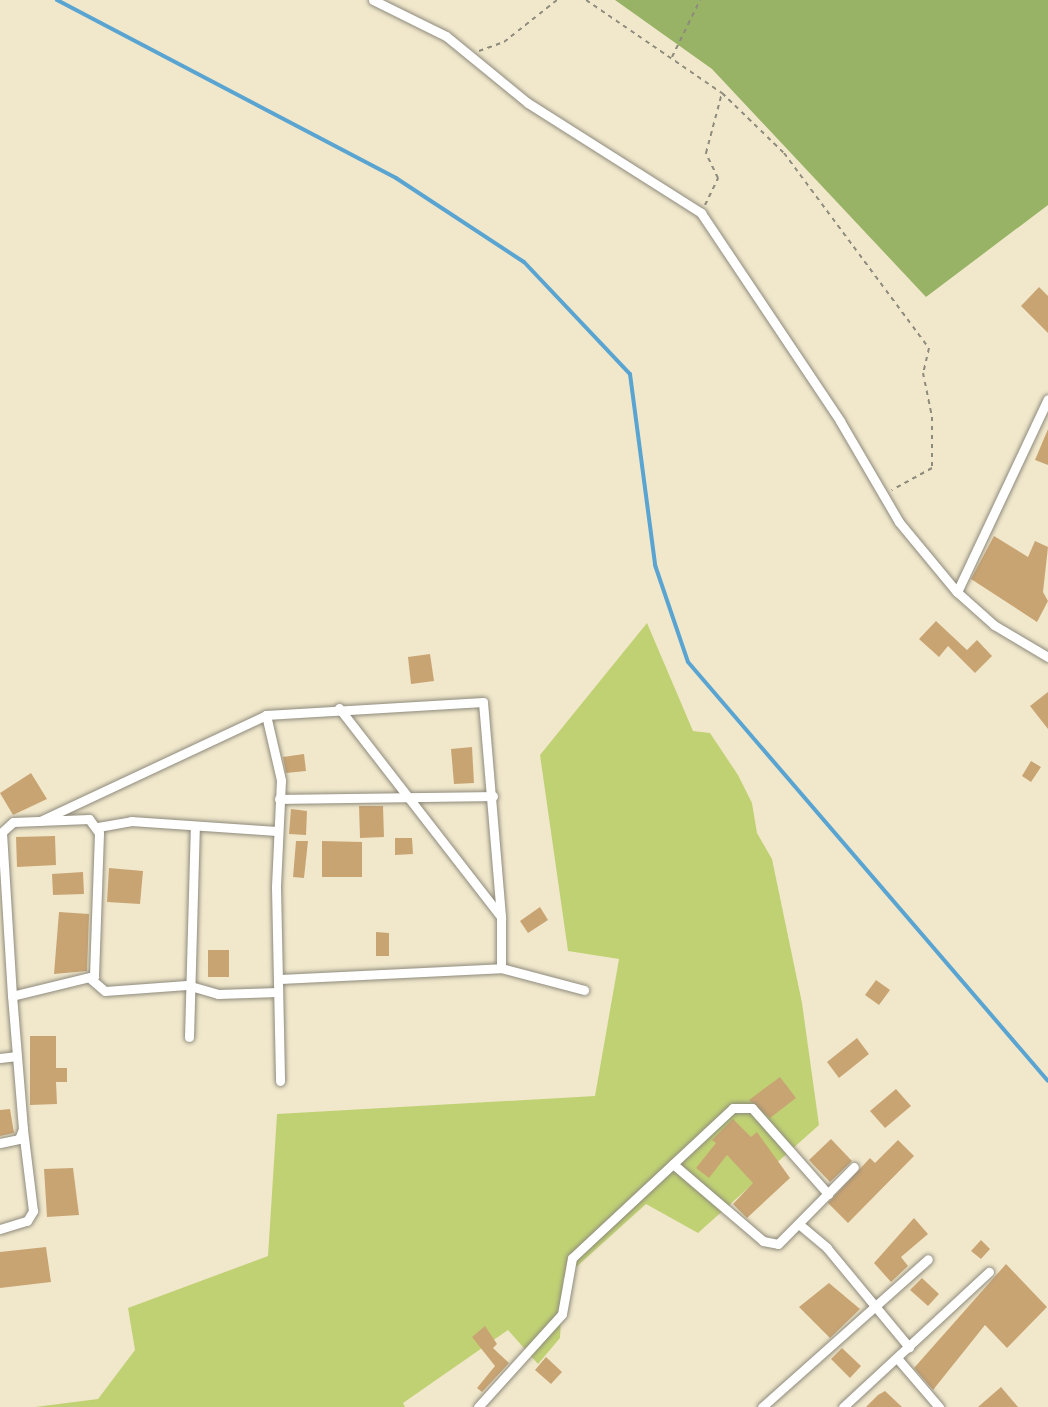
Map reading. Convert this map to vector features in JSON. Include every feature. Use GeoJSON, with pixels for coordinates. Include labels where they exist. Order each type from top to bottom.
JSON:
{"type":"FeatureCollection","features":[{"type":"Feature","properties":{"kind":"street"},"geometry":{"type":"LineString","coordinates":[[373,0],[470,54],[550,118],[701,213],[840,421],[881,496],[957,592],[1011,639],[1048,657]]}},
{"type":"Feature","properties":{"kind":"street"},"geometry":{"type":"LineString","coordinates":[[957,592],[1048,399]]}},
{"type":"Feature","properties":{"kind":"street"},"geometry":{"type":"LineString","coordinates":[[40,821],[266,715],[339,708],[483,702],[493,796],[501,917],[501,968]]}},
{"type":"Feature","properties":{"kind":"street"},"geometry":{"type":"LineString","coordinates":[[339,708],[406,798],[501,917]]}},
{"type":"Feature","properties":{"kind":"street"},"geometry":{"type":"LineString","coordinates":[[266,715],[279,799],[280,1081]]}},
{"type":"Feature","properties":{"kind":"street"},"geometry":{"type":"LineString","coordinates":[[279,799],[493,796]]}},
{"type":"Feature","properties":{"kind":"street"},"geometry":{"type":"LineString","coordinates":[[0,1228],[27,1221],[33,1211],[23,1130],[1,842],[4,827],[13,822],[89,819],[98,827],[96,969],[91,979]]}},
{"type":"Feature","properties":{"kind":"street"},"geometry":{"type":"LineString","coordinates":[[98,827],[131,821],[278,831]]}},
{"type":"Feature","properties":{"kind":"street"},"geometry":{"type":"LineString","coordinates":[[189,1037],[187,986],[194,941],[195,827]]}},
{"type":"Feature","properties":{"kind":"street"},"geometry":{"type":"LineString","coordinates":[[0,962],[10,960]]}},
{"type":"Feature","properties":{"kind":"street"},"geometry":{"type":"LineString","coordinates":[[280,979],[501,968],[584,990]]}},
{"type":"Feature","properties":{"kind":"street"},"geometry":{"type":"LineString","coordinates":[[91,979],[105,991],[187,986],[218,994],[278,992]]}},
{"type":"Feature","properties":{"kind":"street"},"geometry":{"type":"LineString","coordinates":[[12,996],[91,979]]}},
{"type":"Feature","properties":{"kind":"street"},"geometry":{"type":"LineString","coordinates":[[0,1058],[17,1056]]}},
{"type":"Feature","properties":{"kind":"street"},"geometry":{"type":"LineString","coordinates":[[478,1407],[557,1321],[572,1258],[724,1115],[744,1107],[752,1108],[828,1194]]}},
{"type":"Feature","properties":{"kind":"street"},"geometry":{"type":"LineString","coordinates":[[0,1143],[19,1139],[23,1130]]}},
{"type":"Feature","properties":{"kind":"street"},"geometry":{"type":"LineString","coordinates":[[672,1164],[763,1241],[778,1244],[800,1226],[855,1167]]}},
{"type":"Feature","properties":{"kind":"street"},"geometry":{"type":"LineString","coordinates":[[800,1226],[877,1308],[909,1347]]}},
{"type":"Feature","properties":{"kind":"street"},"geometry":{"type":"LineString","coordinates":[[762,1407],[877,1308],[928,1259]]}},
{"type":"Feature","properties":{"kind":"street"},"geometry":{"type":"LineString","coordinates":[[843,1407],[989,1272]]}},
{"type":"Feature","properties":{"kind":"street"},"geometry":{"type":"LineString","coordinates":[[897,1358],[939,1407]]}},
{"type":"Feature","properties":{"kind":"path"},"geometry":{"type":"LineString","coordinates":[[470,54],[504,42],[557,0]]}},
{"type":"Feature","properties":{"kind":"path"},"geometry":{"type":"LineString","coordinates":[[586,0],[722,93],[784,153],[930,348],[922,372],[932,417],[932,468],[881,496]]}},
{"type":"Feature","properties":{"kind":"path"},"geometry":{"type":"LineString","coordinates":[[672,57],[700,0]]}},
{"type":"Feature","properties":{"kind":"path"},"geometry":{"type":"LineString","coordinates":[[701,213],[718,178],[706,153],[722,93]]}},
{"type":"Feature","properties":{"kind":"green space"},"geometry":{"type":"Polygon","coordinates":[[[615,0],[1048,0],[1048,205],[926,297],[712,69],[615,0]]]}},
{"type":"Feature","properties":{"kind":"green space"},"geometry":{"type":"Polygon","coordinates":[[[647,623],[693,731],[710,733],[738,775],[752,803],[757,833],[772,859],[802,1003],[819,1125],[698,1233],[646,1204],[563,1279],[560,1338],[538,1364],[508,1330],[403,1403],[405,1407],[35,1407],[98,1399],[135,1350],[128,1308],[268,1256],[277,1114],[595,1096],[619,959],[568,951],[540,755],[647,623]]]}},
{"type":"Feature","properties":{"kind":"building"},"geometry":{"type":"Polygon","coordinates":[[[1039,287],[1048,296],[1048,333],[1021,306],[1039,287]]]}},
{"type":"Feature","properties":{"kind":"building"},"geometry":{"type":"Polygon","coordinates":[[[1048,429],[1048,465],[1035,460],[1048,429]]]}},
{"type":"Feature","properties":{"kind":"building"},"geometry":{"type":"Polygon","coordinates":[[[994,536],[1028,557],[1035,541],[1048,547],[1043,592],[1048,601],[1037,622],[971,579],[994,536]]]}},
{"type":"Feature","properties":{"kind":"building"},"geometry":{"type":"Polygon","coordinates":[[[936,621],[967,650],[977,640],[992,656],[975,673],[948,646],[939,657],[919,639],[936,621]]]}},
{"type":"Feature","properties":{"kind":"building"},"geometry":{"type":"Polygon","coordinates":[[[430,654],[434,681],[411,684],[408,657],[430,654]]]}},
{"type":"Feature","properties":{"kind":"building"},"geometry":{"type":"Polygon","coordinates":[[[1048,692],[1048,729],[1030,706],[1048,692]]]}},
{"type":"Feature","properties":{"kind":"building"},"geometry":{"type":"Polygon","coordinates":[[[472,747],[474,783],[454,784],[451,749],[472,747]]]}},
{"type":"Feature","properties":{"kind":"building"},"geometry":{"type":"Polygon","coordinates":[[[304,754],[306,771],[286,773],[283,757],[304,754]]]}},
{"type":"Feature","properties":{"kind":"building"},"geometry":{"type":"Polygon","coordinates":[[[1031,761],[1041,767],[1031,782],[1022,776],[1031,761]]]}},
{"type":"Feature","properties":{"kind":"building"},"geometry":{"type":"Polygon","coordinates":[[[31,773],[47,799],[13,815],[0,793],[31,773]]]}},
{"type":"Feature","properties":{"kind":"building"},"geometry":{"type":"Polygon","coordinates":[[[359,806],[383,806],[384,837],[360,838],[359,806]]]}},
{"type":"Feature","properties":{"kind":"building"},"geometry":{"type":"Polygon","coordinates":[[[291,809],[307,811],[306,835],[289,834],[291,809]]]}},
{"type":"Feature","properties":{"kind":"building"},"geometry":{"type":"Polygon","coordinates":[[[55,836],[56,865],[17,867],[16,837],[55,836]]]}},
{"type":"Feature","properties":{"kind":"building"},"geometry":{"type":"Polygon","coordinates":[[[395,838],[412,838],[413,854],[395,855],[395,838]]]}},
{"type":"Feature","properties":{"kind":"building"},"geometry":{"type":"Polygon","coordinates":[[[296,841],[308,841],[304,878],[293,877],[296,841]]]}},
{"type":"Feature","properties":{"kind":"building"},"geometry":{"type":"Polygon","coordinates":[[[322,841],[362,842],[362,877],[322,877],[322,841]]]}},
{"type":"Feature","properties":{"kind":"building"},"geometry":{"type":"Polygon","coordinates":[[[109,868],[143,871],[140,904],[107,902],[109,868]]]}},
{"type":"Feature","properties":{"kind":"building"},"geometry":{"type":"Polygon","coordinates":[[[83,872],[84,894],[53,895],[52,874],[83,872]]]}},
{"type":"Feature","properties":{"kind":"building"},"geometry":{"type":"Polygon","coordinates":[[[540,907],[548,920],[528,933],[520,921],[540,907]]]}},
{"type":"Feature","properties":{"kind":"building"},"geometry":{"type":"Polygon","coordinates":[[[59,912],[89,914],[87,971],[54,974],[59,912]]]}},
{"type":"Feature","properties":{"kind":"building"},"geometry":{"type":"Polygon","coordinates":[[[376,932],[389,933],[389,956],[376,956],[376,932]]]}},
{"type":"Feature","properties":{"kind":"building"},"geometry":{"type":"Polygon","coordinates":[[[208,950],[229,950],[229,977],[208,977],[208,950]]]}},
{"type":"Feature","properties":{"kind":"building"},"geometry":{"type":"Polygon","coordinates":[[[876,980],[890,990],[879,1005],[865,995],[876,980]]]}},
{"type":"Feature","properties":{"kind":"building"},"geometry":{"type":"Polygon","coordinates":[[[30,1036],[56,1036],[56,1068],[67,1068],[67,1082],[56,1082],[57,1104],[30,1105],[30,1036]]]}},
{"type":"Feature","properties":{"kind":"building"},"geometry":{"type":"Polygon","coordinates":[[[857,1038],[869,1054],[839,1078],[827,1062],[857,1038]]]}},
{"type":"Feature","properties":{"kind":"building"},"geometry":{"type":"Polygon","coordinates":[[[780,1077],[796,1098],[770,1118],[749,1100],[780,1077]]]}},
{"type":"Feature","properties":{"kind":"building"},"geometry":{"type":"Polygon","coordinates":[[[896,1089],[911,1106],[885,1128],[870,1111],[896,1089]]]}},
{"type":"Feature","properties":{"kind":"building"},"geometry":{"type":"Polygon","coordinates":[[[10,1109],[14,1133],[0,1136],[0,1110],[10,1109]]]}},
{"type":"Feature","properties":{"kind":"building"},"geometry":{"type":"Polygon","coordinates":[[[733,1119],[751,1137],[757,1132],[790,1178],[747,1218],[733,1204],[753,1183],[727,1155],[709,1178],[696,1168],[716,1143],[712,1140],[733,1119]]]}},
{"type":"Feature","properties":{"kind":"building"},"geometry":{"type":"Polygon","coordinates":[[[831,1139],[852,1161],[830,1182],[809,1160],[831,1139]]]}},
{"type":"Feature","properties":{"kind":"building"},"geometry":{"type":"Polygon","coordinates":[[[898,1140],[914,1156],[848,1223],[828,1203],[870,1158],[875,1163],[898,1140]]]}},
{"type":"Feature","properties":{"kind":"building"},"geometry":{"type":"Polygon","coordinates":[[[73,1168],[79,1215],[47,1217],[44,1169],[73,1168]]]}},
{"type":"Feature","properties":{"kind":"building"},"geometry":{"type":"Polygon","coordinates":[[[914,1218],[928,1234],[901,1257],[908,1266],[891,1282],[874,1263],[914,1218]]]}},
{"type":"Feature","properties":{"kind":"building"},"geometry":{"type":"Polygon","coordinates":[[[981,1240],[990,1249],[981,1259],[971,1251],[981,1240]]]}},
{"type":"Feature","properties":{"kind":"building"},"geometry":{"type":"Polygon","coordinates":[[[46,1247],[51,1282],[0,1288],[0,1252],[46,1247]]]}},
{"type":"Feature","properties":{"kind":"building"},"geometry":{"type":"Polygon","coordinates":[[[1006,1264],[1047,1307],[1007,1348],[985,1325],[933,1390],[914,1368],[1006,1264]]]}},
{"type":"Feature","properties":{"kind":"building"},"geometry":{"type":"Polygon","coordinates":[[[922,1278],[939,1294],[928,1306],[910,1290],[922,1278]]]}},
{"type":"Feature","properties":{"kind":"building"},"geometry":{"type":"Polygon","coordinates":[[[829,1283],[860,1309],[830,1338],[799,1307],[829,1283]]]}},
{"type":"Feature","properties":{"kind":"building"},"geometry":{"type":"Polygon","coordinates":[[[485,1326],[497,1344],[493,1348],[509,1363],[482,1392],[477,1388],[495,1366],[472,1337],[485,1326]]]}},
{"type":"Feature","properties":{"kind":"building"},"geometry":{"type":"Polygon","coordinates":[[[842,1348],[861,1366],[850,1378],[831,1359],[842,1348]]]}},
{"type":"Feature","properties":{"kind":"building"},"geometry":{"type":"Polygon","coordinates":[[[546,1357],[562,1372],[551,1384],[535,1370],[546,1357]]]}},
{"type":"Feature","properties":{"kind":"building"},"geometry":{"type":"Polygon","coordinates":[[[1001,1387],[1018,1407],[978,1407],[1001,1387]]]}},
{"type":"Feature","properties":{"kind":"building"},"geometry":{"type":"Polygon","coordinates":[[[885,1391],[902,1407],[866,1407],[878,1395],[885,1391]]]}},
{"type":"Feature","properties":{"kind":"waterway"},"geometry":{"type":"LineString","coordinates":[[57,0],[396,178],[524,262],[630,374],[655,565],[688,662],[1048,1081]]}}]}
